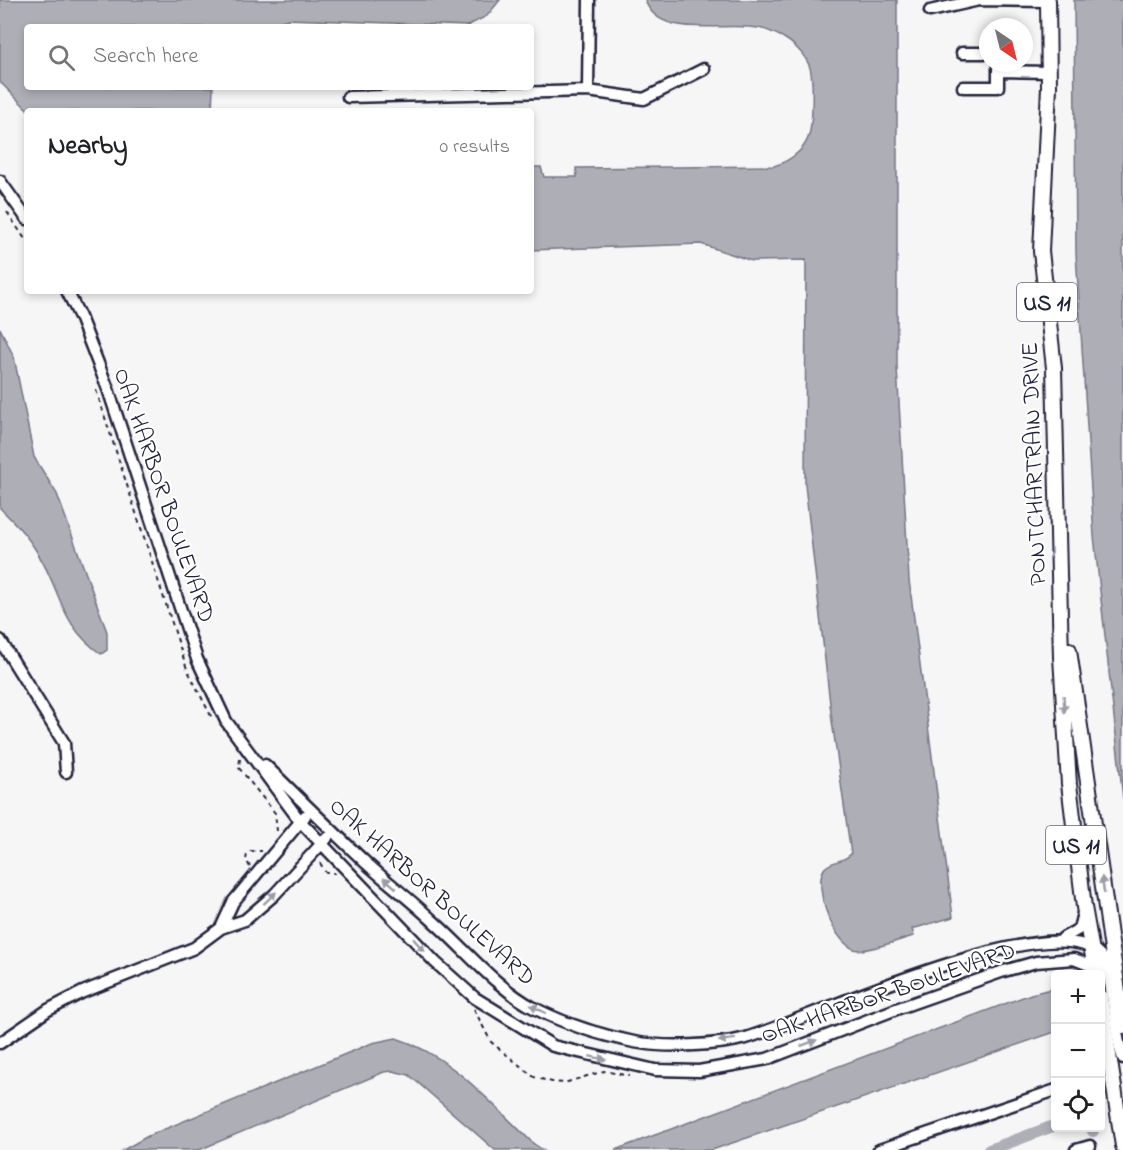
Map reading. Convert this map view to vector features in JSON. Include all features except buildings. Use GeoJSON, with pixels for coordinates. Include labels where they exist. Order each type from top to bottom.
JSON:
{"type":"FeatureCollection","features":[{"type":"Feature","properties":{"kind":"main road","name":"PONTCHARTRAIN DRIVE"},"geometry":{"type":"LineString","coordinates":[[1048,0],[1049,72],[1041,251],[1054,368],[1061,657],[1069,784],[1084,907],[1095,970]]}},
{"type":"Feature","properties":{"kind":"main road","name":"PONTCHARTRAIN DRIVE"},"geometry":{"type":"LineString","coordinates":[[1061,603],[1123,1026]]}},
{"type":"Feature","properties":{"kind":"main road"},"geometry":{"type":"LineString","coordinates":[[1103,1024],[1106,1074],[1123,1146]]}},
{"type":"Feature","properties":{"kind":"street"},"geometry":{"type":"LineString","coordinates":[[588,91],[589,0]]}},
{"type":"Feature","properties":{"kind":"street"},"geometry":{"type":"LineString","coordinates":[[930,11],[979,0],[1048,0]]}},
{"type":"Feature","properties":{"kind":"street"},"geometry":{"type":"LineString","coordinates":[[962,53],[979,53]]}},
{"type":"Feature","properties":{"kind":"street"},"geometry":{"type":"LineString","coordinates":[[348,97],[588,91],[644,99],[704,69]]}},
{"type":"Feature","properties":{"kind":"street"},"geometry":{"type":"LineString","coordinates":[[1033,70],[1049,72]]}},
{"type":"Feature","properties":{"kind":"street"},"geometry":{"type":"LineString","coordinates":[[963,87],[998,87],[998,72]]}},
{"type":"Feature","properties":{"kind":"street"},"geometry":{"type":"LineString","coordinates":[[0,181],[24,215]]}},
{"type":"Feature","properties":{"kind":"street","name":"OAK HARBOR BOULEVARD"},"geometry":{"type":"LineString","coordinates":[[68,294],[108,389],[197,659],[226,721],[300,821],[435,962],[475,998],[553,1046],[655,1070],[699,1071],[767,1059],[1004,971],[1036,962],[1074,959],[1089,965],[1092,970]]}},
{"type":"Feature","properties":{"kind":"street"},"geometry":{"type":"LineString","coordinates":[[0,640],[64,743],[66,772]]}},
{"type":"Feature","properties":{"kind":"street","name":"OAK HARBOR BOULEVARD"},"geometry":{"type":"LineString","coordinates":[[243,743],[333,831],[506,990],[534,1007],[574,1026],[637,1043],[694,1045],[744,1038],[953,961],[1048,942],[1075,940],[1092,948]]}},
{"type":"Feature","properties":{"kind":"street"},"geometry":{"type":"LineString","coordinates":[[221,928],[233,902],[311,809]]}},
{"type":"Feature","properties":{"kind":"street"},"geometry":{"type":"LineString","coordinates":[[0,1043],[48,1010],[83,992],[194,948],[221,928],[245,920],[274,896],[333,831]]}},
{"type":"Feature","properties":{"kind":"street"},"geometry":{"type":"LineString","coordinates":[[1048,942],[1073,934],[1079,929],[1084,907]]}},
{"type":"Feature","properties":{"kind":"street"},"geometry":{"type":"LineString","coordinates":[[1092,948],[1105,964],[1117,1042],[1123,1058]]}},
{"type":"Feature","properties":{"kind":"street"},"geometry":{"type":"LineString","coordinates":[[999,951],[1004,971]]}},
{"type":"Feature","properties":{"kind":"street"},"geometry":{"type":"LineString","coordinates":[[879,1150],[1051,1092]]}},
{"type":"Feature","properties":{"kind":"street"},"geometry":{"type":"LineString","coordinates":[[1076,1150],[1090,1146]]}},
{"type":"Feature","properties":{"kind":"path"},"geometry":{"type":"LineString","coordinates":[[4,207],[24,237]]}},
{"type":"Feature","properties":{"kind":"path"},"geometry":{"type":"LineString","coordinates":[[320,863],[326,873],[337,873]]}},
{"type":"Feature","properties":{"kind":"path"},"geometry":{"type":"LineString","coordinates":[[473,1008],[491,1042],[534,1077],[564,1083],[604,1071],[636,1077]]}},
{"type":"Feature","properties":{"kind":"shaded area"},"geometry":{"type":"Polygon","coordinates":[[[0,0],[500,0],[487,16],[471,24],[288,19],[271,24],[24,24],[24,90],[213,90],[212,108],[26,108],[0,82],[0,0]]]}},
{"type":"Feature","properties":{"kind":"shaded area"},"geometry":{"type":"Polygon","coordinates":[[[645,0],[897,0],[897,367],[909,580],[953,917],[912,929],[914,936],[873,948],[860,950],[851,948],[843,940],[828,917],[821,890],[821,878],[826,866],[845,859],[851,854],[832,721],[805,485],[806,260],[752,261],[701,244],[534,250],[534,167],[541,167],[544,177],[577,177],[576,168],[774,166],[794,156],[806,143],[812,113],[811,71],[804,57],[791,43],[765,29],[744,26],[678,25],[664,21],[652,13],[645,0]]]}},
{"type":"Feature","properties":{"kind":"shaded area"},"geometry":{"type":"Polygon","coordinates":[[[1074,0],[1123,0],[1123,799],[1094,536],[1076,254],[1074,0]]]}},
{"type":"Feature","properties":{"kind":"shaded area"},"geometry":{"type":"Polygon","coordinates":[[[0,328],[14,357],[34,457],[57,494],[107,632],[107,650],[101,654],[77,631],[34,547],[0,508],[0,328]]]}},
{"type":"Feature","properties":{"kind":"shaded area"},"geometry":{"type":"Polygon","coordinates":[[[1051,989],[1051,1033],[712,1150],[615,1150],[1031,994],[1051,989]]]}},
{"type":"Feature","properties":{"kind":"shaded area"},"geometry":{"type":"Polygon","coordinates":[[[396,1038],[417,1046],[453,1069],[543,1150],[495,1150],[409,1075],[393,1071],[384,1072],[199,1150],[123,1150],[148,1136],[372,1043],[396,1038]]]}},
{"type":"Feature","properties":{"kind":"waterway"},"geometry":{"type":"LineString","coordinates":[[989,1150],[1051,1127]]}}]}
